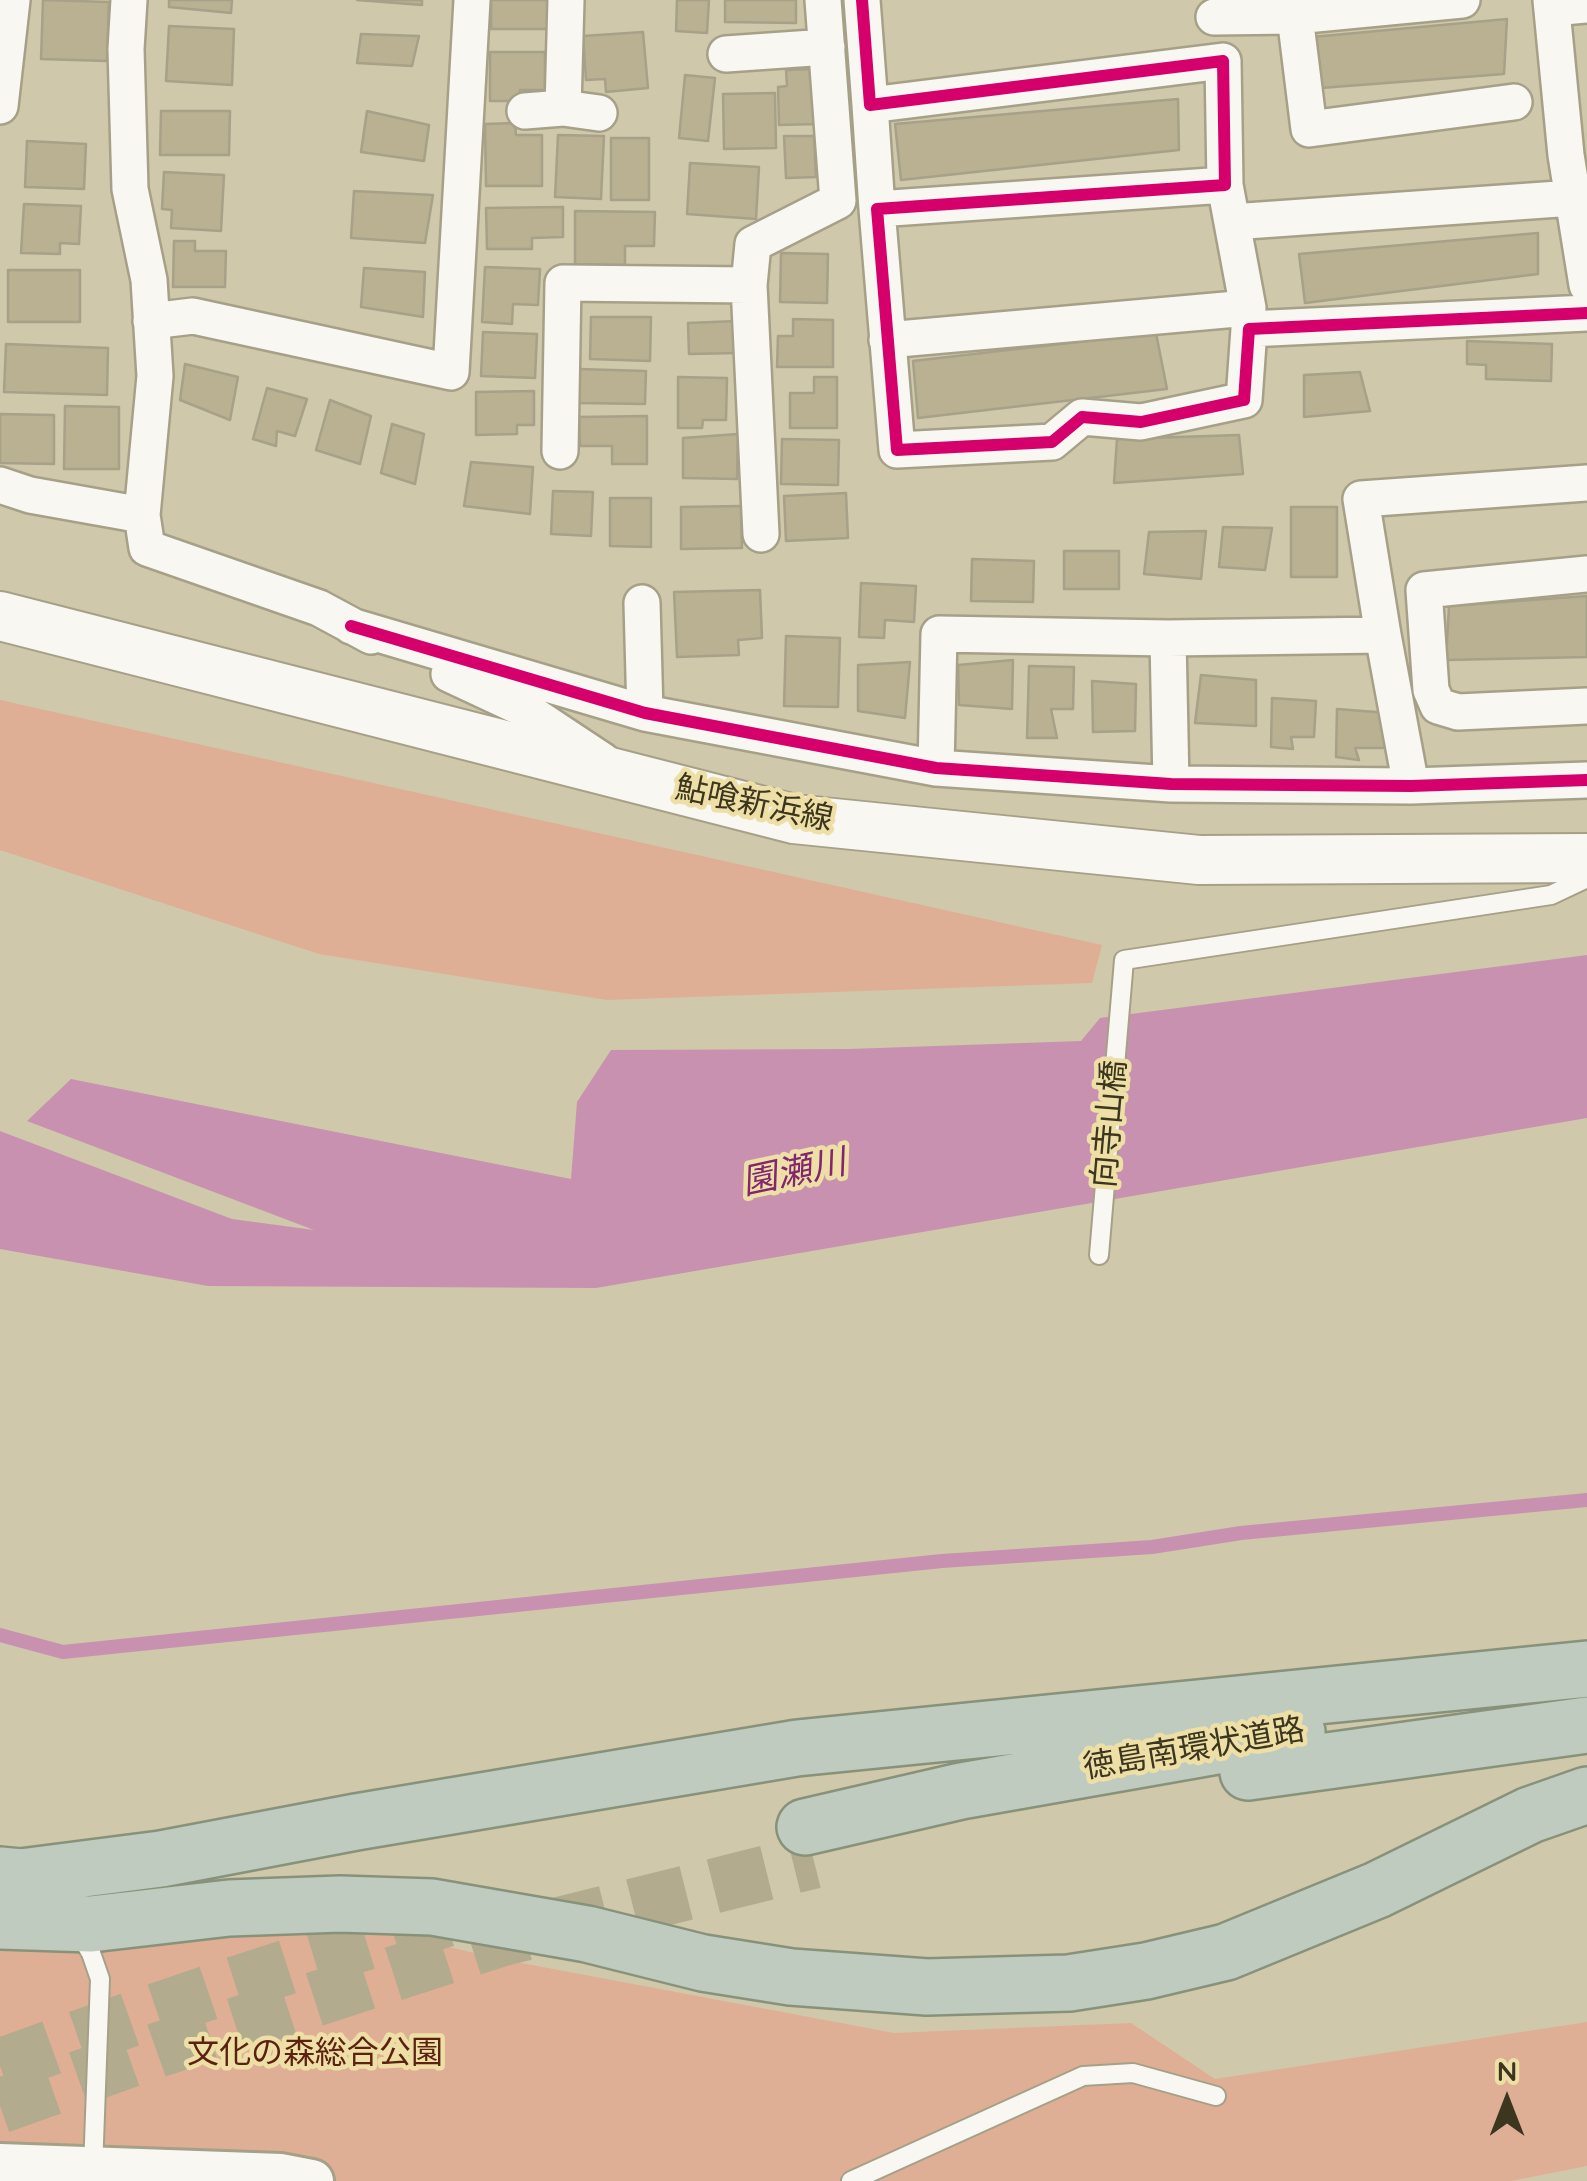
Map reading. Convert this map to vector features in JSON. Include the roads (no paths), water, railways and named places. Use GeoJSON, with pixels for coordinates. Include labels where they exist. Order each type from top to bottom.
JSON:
{"type":"FeatureCollection","features":[{"type":"Feature","properties":{"kind":"highway"},"geometry":{"type":"LineString","coordinates":[[0,1876],[20,1877],[161,1859],[796,1748],[1587,1669]]}},
{"type":"Feature","properties":{"kind":"highway","name":"徳島南環状道路"},"geometry":{"type":"LineString","coordinates":[[1587,1689],[1131,1759],[961,1791],[809,1844],[1295,1764],[1587,1725]]}},
{"type":"Feature","properties":{"kind":"highway"},"geometry":{"type":"LineString","coordinates":[[0,1922],[91,1924],[229,1908],[340,1904],[432,1907],[587,1934],[703,1963],[791,1977],[927,1987],[1069,1983],[1146,1971],[1226,1952],[1361,1898],[1530,1814],[1587,1795]]}},
{"type":"Feature","properties":{"kind":"main road","name":"鮎喰新浜線"},"geometry":{"type":"LineString","coordinates":[[0,616],[794,819],[1199,860],[1587,858]]}},
{"type":"Feature","properties":{"kind":"street"},"geometry":{"type":"LineString","coordinates":[[0,106],[12,0]]}},
{"type":"Feature","properties":{"kind":"street"},"geometry":{"type":"LineString","coordinates":[[130,0],[126,50],[130,188],[148,280],[155,376],[142,515],[147,548],[320,608],[526,710],[624,775]]}},
{"type":"Feature","properties":{"kind":"street"},"geometry":{"type":"LineString","coordinates":[[151,321],[193,316],[451,372],[472,0]]}},
{"type":"Feature","properties":{"kind":"street"},"geometry":{"type":"LineString","coordinates":[[562,108],[566,0]]}},
{"type":"Feature","properties":{"kind":"street"},"geometry":{"type":"LineString","coordinates":[[761,534],[749,285],[753,244],[838,201],[823,0]]}},
{"type":"Feature","properties":{"kind":"street"},"geometry":{"type":"LineString","coordinates":[[862,0],[897,450],[1052,442],[1082,417],[1141,422],[1244,400],[1248,318],[1225,185],[1224,61],[1212,8],[1294,16],[1462,0]]}},
{"type":"Feature","properties":{"kind":"street"},"geometry":{"type":"LineString","coordinates":[[1564,4],[1573,198],[1587,285]]}},
{"type":"Feature","properties":{"kind":"street"},"geometry":{"type":"LineString","coordinates":[[1294,16],[1308,129],[1514,102]]}},
{"type":"Feature","properties":{"kind":"street"},"geometry":{"type":"LineString","coordinates":[[726,54],[826,46]]}},
{"type":"Feature","properties":{"kind":"street"},"geometry":{"type":"LineString","coordinates":[[870,105],[1224,61]]}},
{"type":"Feature","properties":{"kind":"street"},"geometry":{"type":"LineString","coordinates":[[524,110],[562,108],[599,113]]}},
{"type":"Feature","properties":{"kind":"street"},"geometry":{"type":"LineString","coordinates":[[878,209],[1225,185]]}},
{"type":"Feature","properties":{"kind":"street"},"geometry":{"type":"LineString","coordinates":[[1232,222],[1573,198]]}},
{"type":"Feature","properties":{"kind":"street"},"geometry":{"type":"LineString","coordinates":[[560,451],[563,284],[749,285]]}},
{"type":"Feature","properties":{"kind":"street"},"geometry":{"type":"LineString","coordinates":[[886,340],[1248,318],[1587,313]]}},
{"type":"Feature","properties":{"kind":"street"},"geometry":{"type":"LineString","coordinates":[[1411,786],[1361,499],[1587,483]]}},
{"type":"Feature","properties":{"kind":"street"},"geometry":{"type":"LineString","coordinates":[[0,485],[142,515]]}},
{"type":"Feature","properties":{"kind":"street"},"geometry":{"type":"LineString","coordinates":[[1587,574],[1424,590],[1430,690],[1438,706],[1458,712],[1587,706]]}},
{"type":"Feature","properties":{"kind":"street"},"geometry":{"type":"LineString","coordinates":[[642,603],[645,713]]}},
{"type":"Feature","properties":{"kind":"street"},"geometry":{"type":"LineString","coordinates":[[351,626],[645,713],[936,768],[1172,784],[1411,786],[1587,780]]}},
{"type":"Feature","properties":{"kind":"street"},"geometry":{"type":"LineString","coordinates":[[936,768],[939,634],[1168,638],[1383,635]]}},
{"type":"Feature","properties":{"kind":"street"},"geometry":{"type":"LineString","coordinates":[[1168,638],[1172,784]]}},
{"type":"Feature","properties":{"kind":"street"},"geometry":{"type":"LineString","coordinates":[[0,2166],[282,2175],[312,2181]]}},
{"type":"Feature","properties":{"kind":"lane","name":"向寺山橋"},"geometry":{"type":"LineString","coordinates":[[1098,1256],[1124,960],[1551,895],[1587,878]]}},
{"type":"Feature","properties":{"kind":"lane"},"geometry":{"type":"LineString","coordinates":[[0,1922],[60,1924],[82,1936],[91,1953],[100,1980],[94,2169]]}},
{"type":"Feature","properties":{"kind":"lane"},"geometry":{"type":"LineString","coordinates":[[851,2181],[1083,2076],[1134,2073],[1216,2096]]}},
{"type":"Feature","properties":{"kind":"water","name":"園瀬川"},"geometry":{"type":"Polygon","coordinates":[[[1587,955],[1587,1118],[596,1288],[208,1286],[0,1249],[0,1131],[232,1219],[314,1230],[27,1121],[71,1079],[571,1179],[577,1102],[611,1050],[849,1049],[1081,1041],[1100,1018],[1587,955]]]}},
{"type":"Feature","properties":{"kind":"waterway"},"geometry":{"type":"LineString","coordinates":[[0,1635],[63,1652],[942,1561],[1152,1547],[1241,1533],[1587,1500]]}},
{"type":"Feature","properties":{"kind":"tunnel"},"geometry":{"type":"LineString","coordinates":[[0,2106],[161,2049],[501,1939],[814,1861]]}},
{"type":"Feature","properties":{"kind":"tunnel"},"geometry":{"type":"LineString","coordinates":[[0,2066],[223,1988],[448,1919]]}},
{"type":"Feature","properties":{"kind":"park label","name":"文化の森総合公園"},"geometry":{"type":"Point","coordinates":[315,2053]}}]}
